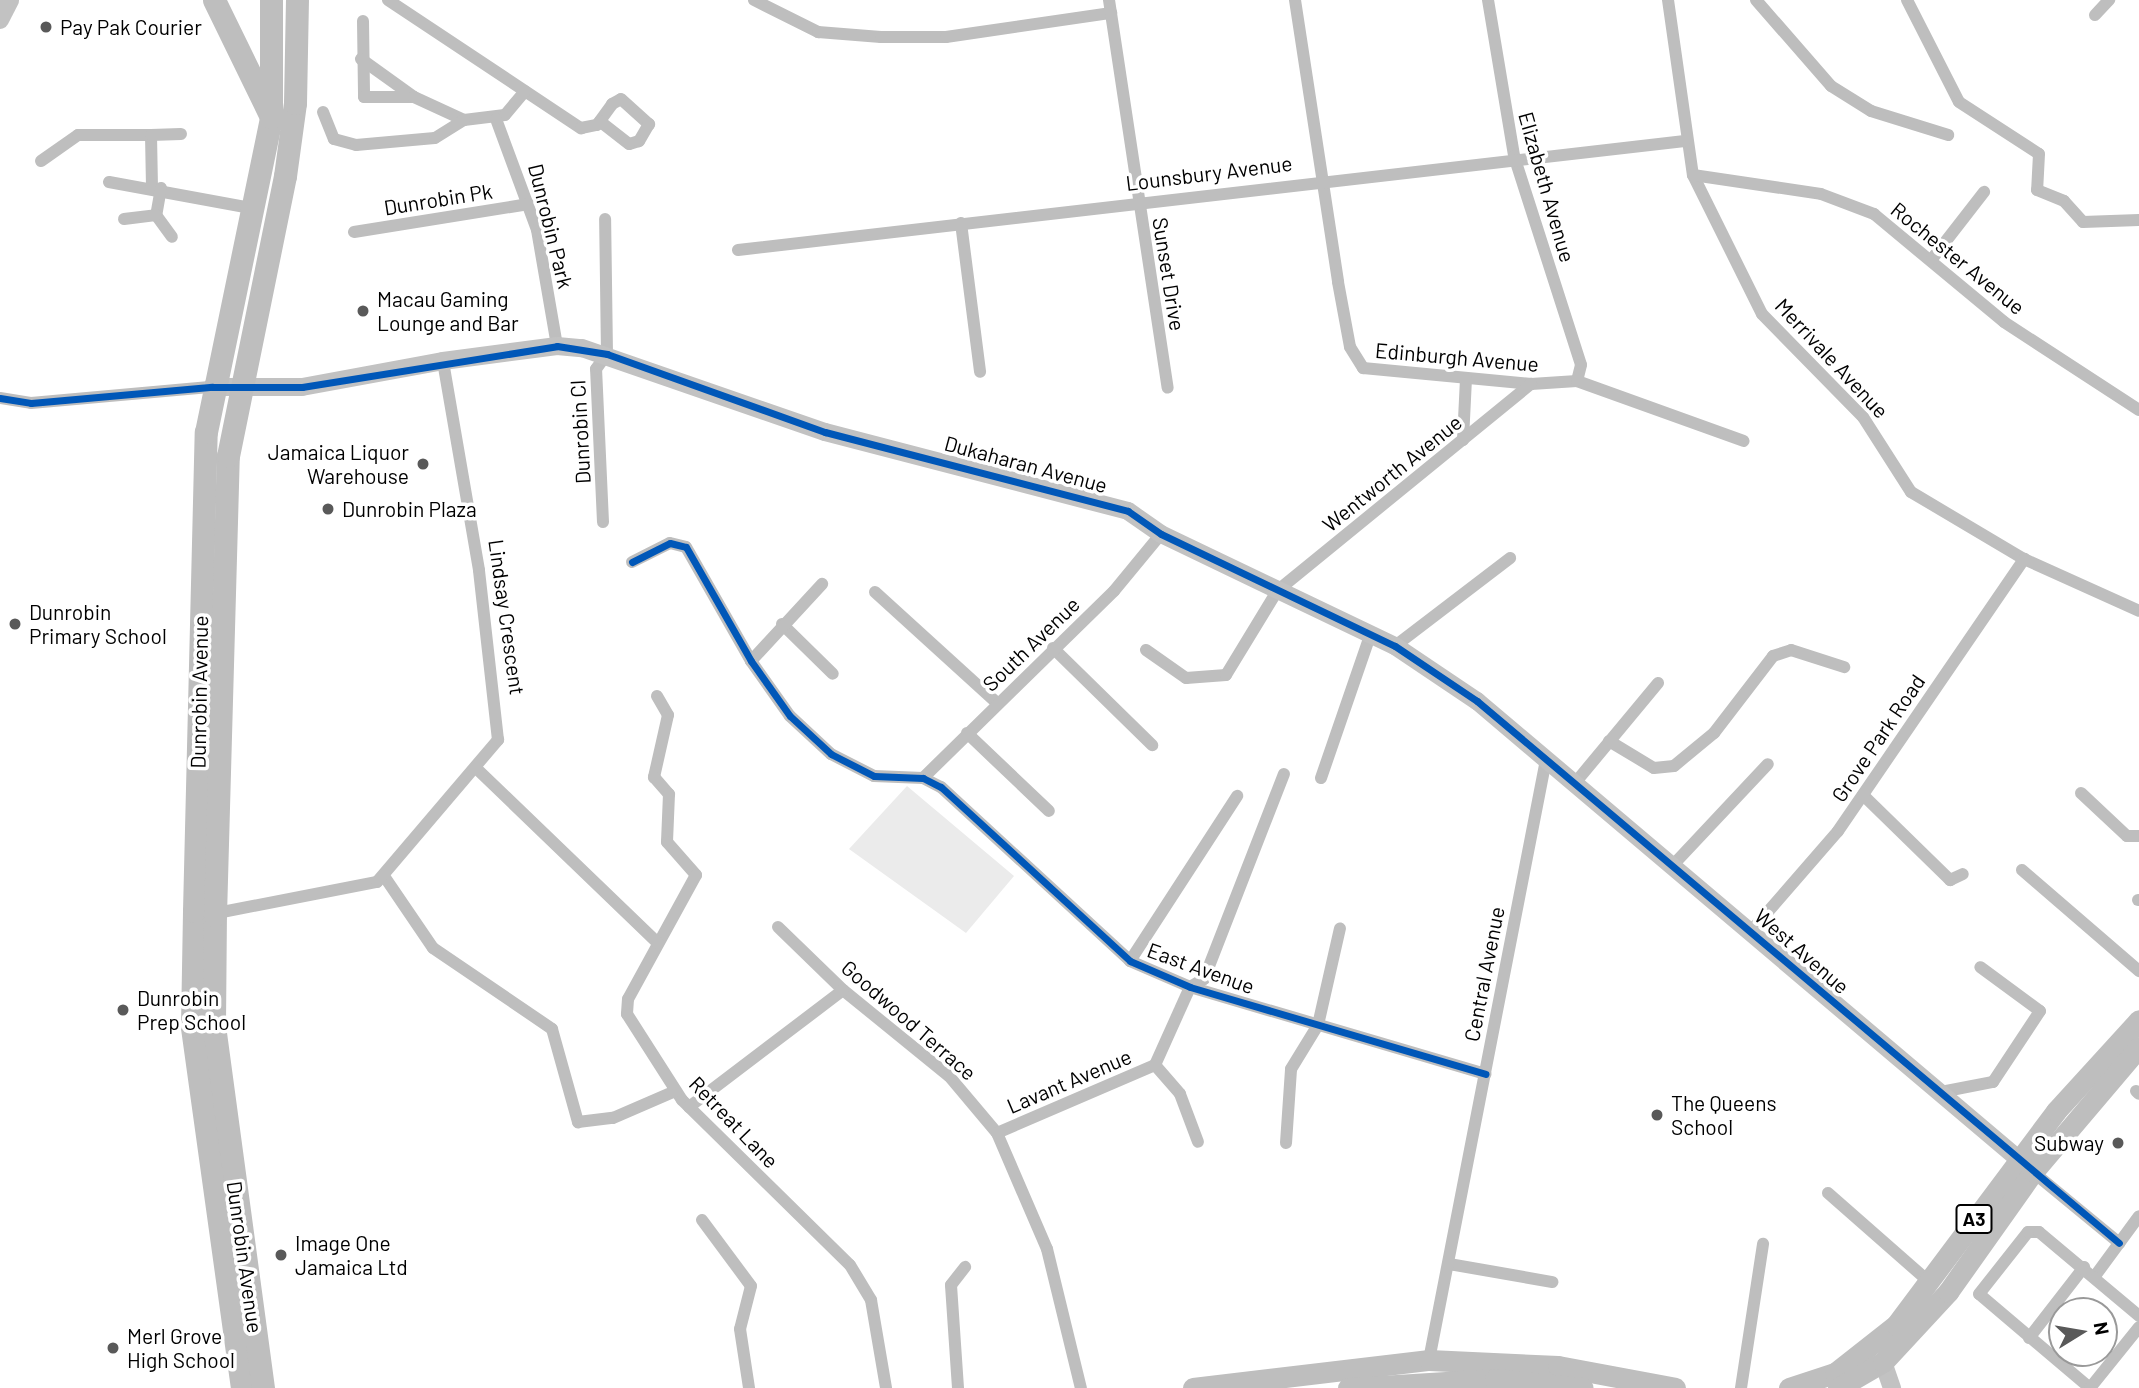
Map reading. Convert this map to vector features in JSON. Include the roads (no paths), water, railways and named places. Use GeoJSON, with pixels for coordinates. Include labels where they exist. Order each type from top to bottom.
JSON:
{"type":"FeatureCollection","features":[{"type":"Feature","properties":{"kind":"highway"},"geometry":{"type":"LineString","coordinates":[[214,0],[271,117]]}},
{"type":"Feature","properties":{"kind":"highway","name":"Dunrobin Avenue"},"geometry":{"type":"LineString","coordinates":[[263,1388],[214,1024],[205,913],[212,387],[271,117],[271,0]]}},
{"type":"Feature","properties":{"kind":"highway","name":"Dunrobin Avenue"},"geometry":{"type":"LineString","coordinates":[[242,1388],[192,1026],[205,913],[228,456],[238,388],[285,176],[295,103],[297,0]]}},
{"type":"Feature","properties":{"kind":"main road","name":"A3"},"geometry":{"type":"LineString","coordinates":[[1789,1388],[1835,1373],[1874,1345],[2026,1165],[2139,1020]]}},
{"type":"Feature","properties":{"kind":"main road","name":"A3"},"geometry":{"type":"LineString","coordinates":[[1838,1388],[1883,1362],[1948,1292],[2026,1165],[2139,1047]]}},
{"type":"Feature","properties":{"kind":"main road"},"geometry":{"type":"LineString","coordinates":[[1194,1388],[1433,1376],[1558,1366],[1675,1388]]}},
{"type":"Feature","properties":{"kind":"main road"},"geometry":{"type":"LineString","coordinates":[[1349,1388],[1433,1376],[1583,1388]]}},
{"type":"Feature","properties":{"kind":"street"},"geometry":{"type":"LineString","coordinates":[[0,20],[10,0]]}},
{"type":"Feature","properties":{"kind":"street"},"geometry":{"type":"LineString","coordinates":[[388,0],[581,128],[600,121]]}},
{"type":"Feature","properties":{"kind":"street","name":"Edinburgh Avenue"},"geometry":{"type":"LineString","coordinates":[[1295,0],[1350,347],[1363,368],[1531,384],[1577,381],[1744,441]]}},
{"type":"Feature","properties":{"kind":"street","name":"Elizabeth Avenue"},"geometry":{"type":"LineString","coordinates":[[1489,0],[1514,156],[1581,365],[1577,381]]}},
{"type":"Feature","properties":{"kind":"street","name":"Merrivale Avenue"},"geometry":{"type":"LineString","coordinates":[[1668,0],[1685,141],[1693,175],[1762,314],[1863,417],[1911,492],[1941,516],[2024,559],[2138,608]]}},
{"type":"Feature","properties":{"kind":"street"},"geometry":{"type":"LineString","coordinates":[[1907,0],[1959,102],[2039,154],[2037,190],[2064,201],[2083,222],[2139,220]]}},
{"type":"Feature","properties":{"kind":"street"},"geometry":{"type":"LineString","coordinates":[[2095,15],[2109,0]]}},
{"type":"Feature","properties":{"kind":"street"},"geometry":{"type":"LineString","coordinates":[[757,1],[818,32],[881,37],[946,37],[1110,7]]}},
{"type":"Feature","properties":{"kind":"street","name":"Sunset Drive"},"geometry":{"type":"LineString","coordinates":[[1110,7],[1168,388]]}},
{"type":"Feature","properties":{"kind":"street"},"geometry":{"type":"LineString","coordinates":[[363,22],[361,59],[364,97],[414,97]]}},
{"type":"Feature","properties":{"kind":"street"},"geometry":{"type":"LineString","coordinates":[[361,59],[414,97],[464,120],[496,119],[525,92]]}},
{"type":"Feature","properties":{"kind":"street"},"geometry":{"type":"LineString","coordinates":[[323,111],[334,139],[356,145],[435,138],[464,120]]}},
{"type":"Feature","properties":{"kind":"street","name":"Dunrobin Park"},"geometry":{"type":"LineString","coordinates":[[496,119],[529,204],[557,346]]}},
{"type":"Feature","properties":{"kind":"street"},"geometry":{"type":"LineString","coordinates":[[41,161],[78,135],[181,134]]}},
{"type":"Feature","properties":{"kind":"street"},"geometry":{"type":"LineString","coordinates":[[151,135],[157,187],[156,215],[172,237]]}},
{"type":"Feature","properties":{"kind":"street","name":"Lounsbury Avenue"},"geometry":{"type":"LineString","coordinates":[[738,250],[1514,156],[1685,141]]}},
{"type":"Feature","properties":{"kind":"street","name":"Rochester Avenue"},"geometry":{"type":"LineString","coordinates":[[1693,175],[1821,194],[1874,214],[1932,259],[2004,322],[2139,410]]}},
{"type":"Feature","properties":{"kind":"street"},"geometry":{"type":"LineString","coordinates":[[109,183],[157,187],[251,208]]}},
{"type":"Feature","properties":{"kind":"street"},"geometry":{"type":"LineString","coordinates":[[1932,259],[1984,192]]}},
{"type":"Feature","properties":{"kind":"street","name":"Dunrobin Pk"},"geometry":{"type":"LineString","coordinates":[[354,232],[529,204]]}},
{"type":"Feature","properties":{"kind":"street"},"geometry":{"type":"LineString","coordinates":[[124,219],[156,215]]}},
{"type":"Feature","properties":{"kind":"street","name":"Dunrobin Cl"},"geometry":{"type":"LineString","coordinates":[[603,522],[596,369],[607,354],[605,219]]}},
{"type":"Feature","properties":{"kind":"street"},"geometry":{"type":"LineString","coordinates":[[961,223],[980,372]]}},
{"type":"Feature","properties":{"kind":"street","name":"Dukaharan Avenue"},"geometry":{"type":"LineString","coordinates":[[443,361],[557,346],[607,354],[824,432],[1091,497],[1277,591],[1395,646],[1477,701],[1546,760]]}},
{"type":"Feature","properties":{"kind":"street"},"geometry":{"type":"LineString","coordinates":[[0,398],[31,403],[212,387],[302,387],[443,361]]}},
{"type":"Feature","properties":{"kind":"street","name":"Lindsay Crescent"},"geometry":{"type":"LineString","coordinates":[[205,913],[369,886],[384,876],[478,770],[498,740],[498,716],[443,361]]}},
{"type":"Feature","properties":{"kind":"street"},"geometry":{"type":"LineString","coordinates":[[1463,440],[1466,379]]}},
{"type":"Feature","properties":{"kind":"street","name":"Wentworth Avenue"},"geometry":{"type":"LineString","coordinates":[[1146,650],[1185,678],[1226,675],[1277,591],[1531,384]]}},
{"type":"Feature","properties":{"kind":"street","name":"South Avenue"},"geometry":{"type":"LineString","coordinates":[[923,778],[1114,591],[1161,534]]}},
{"type":"Feature","properties":{"kind":"street"},"geometry":{"type":"LineString","coordinates":[[632,562],[670,543],[686,547],[751,661],[790,716],[831,754],[874,776],[923,778]]}},
{"type":"Feature","properties":{"kind":"street"},"geometry":{"type":"LineString","coordinates":[[1395,646],[1510,558]]}},
{"type":"Feature","properties":{"kind":"street","name":"Grove Park Road"},"geometry":{"type":"LineString","coordinates":[[1752,930],[1863,795],[2024,559]]}},
{"type":"Feature","properties":{"kind":"street"},"geometry":{"type":"LineString","coordinates":[[751,661],[782,624],[822,584]]}},
{"type":"Feature","properties":{"kind":"street"},"geometry":{"type":"LineString","coordinates":[[875,592],[997,703]]}},
{"type":"Feature","properties":{"kind":"street"},"geometry":{"type":"LineString","coordinates":[[782,624],[833,674]]}},
{"type":"Feature","properties":{"kind":"street"},"geometry":{"type":"LineString","coordinates":[[1321,778],[1370,636]]}},
{"type":"Feature","properties":{"kind":"street"},"geometry":{"type":"LineString","coordinates":[[1053,648],[1152,745]]}},
{"type":"Feature","properties":{"kind":"street"},"geometry":{"type":"LineString","coordinates":[[1609,741],[1654,768],[1674,766],[1714,733],[1773,656],[1791,650],[1844,667]]}},
{"type":"Feature","properties":{"kind":"street"},"geometry":{"type":"LineString","coordinates":[[1575,783],[1658,683]]}},
{"type":"Feature","properties":{"kind":"street"},"geometry":{"type":"LineString","coordinates":[[478,770],[658,943],[696,875],[667,842],[669,794],[654,777],[668,715],[657,696]]}},
{"type":"Feature","properties":{"kind":"street"},"geometry":{"type":"LineString","coordinates":[[967,733],[1049,811]]}},
{"type":"Feature","properties":{"kind":"street","name":"West Avenue"},"geometry":{"type":"LineString","coordinates":[[1546,760],[1674,864],[2026,1165]]}},
{"type":"Feature","properties":{"kind":"street","name":"Central Avenue"},"geometry":{"type":"LineString","coordinates":[[1433,1376],[1437,1320],[1546,760]]}},
{"type":"Feature","properties":{"kind":"street"},"geometry":{"type":"LineString","coordinates":[[1674,864],[1768,764]]}},
{"type":"Feature","properties":{"kind":"street","name":"Lavant Avenue"},"geometry":{"type":"LineString","coordinates":[[997,1133],[1155,1065],[1190,987],[1204,979],[1284,774]]}},
{"type":"Feature","properties":{"kind":"street","name":"East Avenue"},"geometry":{"type":"LineString","coordinates":[[923,778],[941,787],[1130,961],[1190,987],[1485,1074]]}},
{"type":"Feature","properties":{"kind":"street"},"geometry":{"type":"LineString","coordinates":[[2081,793],[2127,836],[2139,836]]}},
{"type":"Feature","properties":{"kind":"street"},"geometry":{"type":"LineString","coordinates":[[1863,795],[1950,880],[1963,874]]}},
{"type":"Feature","properties":{"kind":"street"},"geometry":{"type":"LineString","coordinates":[[1130,961],[1237,796]]}},
{"type":"Feature","properties":{"kind":"street"},"geometry":{"type":"LineString","coordinates":[[2022,870],[2139,971]]}},
{"type":"Feature","properties":{"kind":"street"},"geometry":{"type":"LineString","coordinates":[[384,876],[433,948],[552,1029],[578,1122],[613,1118],[675,1091]]}},
{"type":"Feature","properties":{"kind":"street","name":"Goodwood Terrace"},"geometry":{"type":"LineString","coordinates":[[778,927],[843,990],[949,1076],[997,1133],[1048,1249],[1081,1388]]}},
{"type":"Feature","properties":{"kind":"street"},"geometry":{"type":"LineString","coordinates":[[1286,1143],[1292,1069],[1318,1025],[1340,928]]}},
{"type":"Feature","properties":{"kind":"street","name":"Retreat Lane"},"geometry":{"type":"LineString","coordinates":[[658,943],[628,999],[627,1014],[675,1091],[689,1107],[850,1265],[872,1300],[886,1388]]}},
{"type":"Feature","properties":{"kind":"street"},"geometry":{"type":"LineString","coordinates":[[1941,1092],[1993,1082],[2040,1012],[1980,967]]}},
{"type":"Feature","properties":{"kind":"street"},"geometry":{"type":"LineString","coordinates":[[689,1107],[843,990]]}},
{"type":"Feature","properties":{"kind":"street"},"geometry":{"type":"LineString","coordinates":[[1155,1065],[1180,1094],[1198,1142]]}},
{"type":"Feature","properties":{"kind":"street"},"geometry":{"type":"LineString","coordinates":[[2026,1165],[2119,1242]]}},
{"type":"Feature","properties":{"kind":"street"},"geometry":{"type":"LineString","coordinates":[[1828,1193],[1928,1281]]}},
{"type":"Feature","properties":{"kind":"street"},"geometry":{"type":"LineString","coordinates":[[2095,1276],[2139,1216]]}},
{"type":"Feature","properties":{"kind":"street"},"geometry":{"type":"LineString","coordinates":[[702,1220],[751,1286],[740,1329],[749,1388]]}},
{"type":"Feature","properties":{"kind":"street"},"geometry":{"type":"LineString","coordinates":[[2139,1316],[2045,1235],[2028,1232],[1978,1296],[2090,1388],[2139,1326]]}},
{"type":"Feature","properties":{"kind":"street"},"geometry":{"type":"LineString","coordinates":[[1741,1388],[1763,1244]]}},
{"type":"Feature","properties":{"kind":"street"},"geometry":{"type":"LineString","coordinates":[[1449,1264],[1552,1282]]}},
{"type":"Feature","properties":{"kind":"street"},"geometry":{"type":"LineString","coordinates":[[958,1388],[951,1285],[965,1267]]}},
{"type":"Feature","properties":{"kind":"street"},"geometry":{"type":"LineString","coordinates":[[2029,1338],[2084,1267]]}},
{"type":"Feature","properties":{"kind":"street"},"geometry":{"type":"LineString","coordinates":[[1883,1362],[1892,1388]]}},
{"type":"Feature","properties":{"kind":"waterway"},"geometry":{"type":"LineString","coordinates":[[1756,0],[1831,86],[1871,111],[1948,135]]}},
{"type":"Feature","properties":{"kind":"place","name":"Pay Pak Courier"},"geometry":{"type":"Point","coordinates":[46,27]}},
{"type":"Feature","properties":{"kind":"place","name":"Macau Gaming Lounge and Bar"},"geometry":{"type":"Point","coordinates":[363,311]}},
{"type":"Feature","properties":{"kind":"place","name":"Jamaica Liquor Warehouse"},"geometry":{"type":"Point","coordinates":[423,464]}},
{"type":"Feature","properties":{"kind":"place","name":"Dunrobin Plaza"},"geometry":{"type":"Point","coordinates":[328,509]}},
{"type":"Feature","properties":{"kind":"place","name":"Dunrobin Primary School"},"geometry":{"type":"Point","coordinates":[15,624]}},
{"type":"Feature","properties":{"kind":"place","name":"Dunrobin Prep School"},"geometry":{"type":"Point","coordinates":[123,1010]}},
{"type":"Feature","properties":{"kind":"place","name":"The Queens School"},"geometry":{"type":"Point","coordinates":[1657,1115]}},
{"type":"Feature","properties":{"kind":"place","name":"Subway"},"geometry":{"type":"Point","coordinates":[2118,1143]}},
{"type":"Feature","properties":{"kind":"place","name":"Image One Jamaica Ltd"},"geometry":{"type":"Point","coordinates":[281,1255]}},
{"type":"Feature","properties":{"kind":"place","name":"Merl Grove High School"},"geometry":{"type":"Point","coordinates":[113,1348]}}]}
